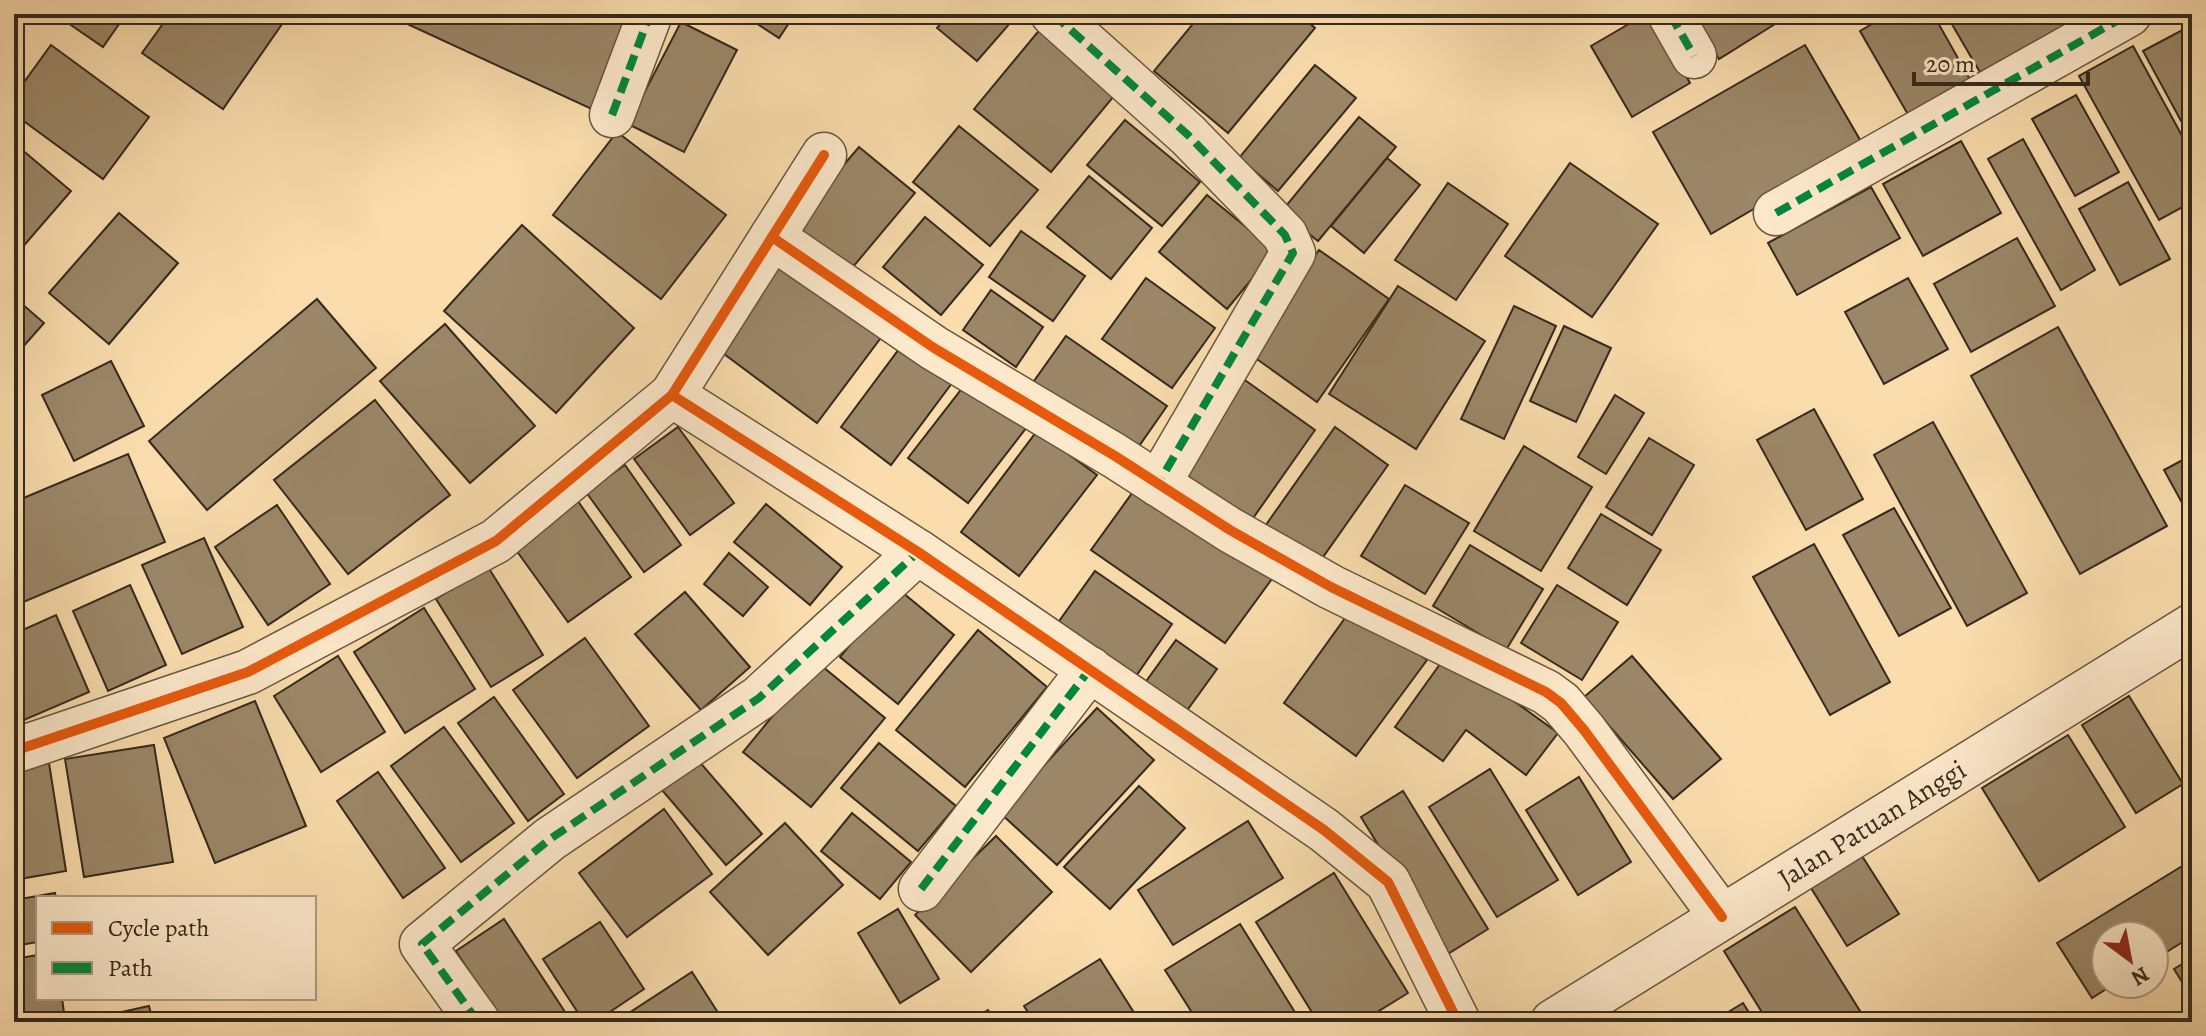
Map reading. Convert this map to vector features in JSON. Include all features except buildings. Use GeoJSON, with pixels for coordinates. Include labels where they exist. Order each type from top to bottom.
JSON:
{"type":"FeatureCollection","features":[{"type":"Feature","properties":{"kind":"street"},"geometry":{"type":"LineString","coordinates":[[612,115],[650,14]]}},
{"type":"Feature","properties":{"kind":"street"},"geometry":{"type":"LineString","coordinates":[[1053,14],[1188,135],[1285,235],[1293,253],[1158,484]]}},
{"type":"Feature","properties":{"kind":"street"},"geometry":{"type":"LineString","coordinates":[[1670,14],[1694,56]]}},
{"type":"Feature","properties":{"kind":"street"},"geometry":{"type":"LineString","coordinates":[[1776,213],[2129,14]]}},
{"type":"Feature","properties":{"kind":"street"},"geometry":{"type":"LineString","coordinates":[[14,751],[248,672],[496,541],[672,395],[824,155]]}},
{"type":"Feature","properties":{"kind":"street"},"geometry":{"type":"LineString","coordinates":[[772,237],[934,348],[1230,530],[1331,587],[1532,685],[1561,703],[1722,917]]}},
{"type":"Feature","properties":{"kind":"street"},"geometry":{"type":"LineString","coordinates":[[672,395],[918,552],[1324,830],[1388,882],[1458,1022]]}},
{"type":"Feature","properties":{"kind":"street"},"geometry":{"type":"LineString","coordinates":[[478,1022],[422,944],[550,839],[759,698],[918,552]]}},
{"type":"Feature","properties":{"kind":"street","name":"Jalan Patuan Anggi"},"geometry":{"type":"LineString","coordinates":[[1553,1022],[2192,626]]}},
{"type":"Feature","properties":{"kind":"street"},"geometry":{"type":"LineString","coordinates":[[921,889],[1090,669]]}},
{"type":"Feature","properties":{"kind":"marked path"},"geometry":{"type":"LineString","coordinates":[[612,115],[650,14]]}},
{"type":"Feature","properties":{"kind":"marked path"},"geometry":{"type":"LineString","coordinates":[[1053,14],[1188,135],[1285,235],[1293,253],[1158,484]]}},
{"type":"Feature","properties":{"kind":"marked path"},"geometry":{"type":"LineString","coordinates":[[1670,14],[1694,56]]}},
{"type":"Feature","properties":{"kind":"marked path"},"geometry":{"type":"LineString","coordinates":[[1776,213],[2129,14]]}},
{"type":"Feature","properties":{"kind":"marked path"},"geometry":{"type":"LineString","coordinates":[[478,1022],[422,944],[550,839],[759,698],[918,552]]}},
{"type":"Feature","properties":{"kind":"marked path"},"geometry":{"type":"LineString","coordinates":[[921,889],[1090,669]]}},
{"type":"Feature","properties":{"kind":"cycle path"},"geometry":{"type":"LineString","coordinates":[[14,751],[248,672],[496,541],[672,395],[824,155]]}},
{"type":"Feature","properties":{"kind":"cycle path"},"geometry":{"type":"LineString","coordinates":[[772,237],[934,348],[1115,456],[1230,530],[1331,587],[1546,692],[1561,703],[1584,730],[1722,917]]}},
{"type":"Feature","properties":{"kind":"cycle path"},"geometry":{"type":"LineString","coordinates":[[672,395],[918,552],[1324,830],[1388,882],[1458,1022]]}}]}
